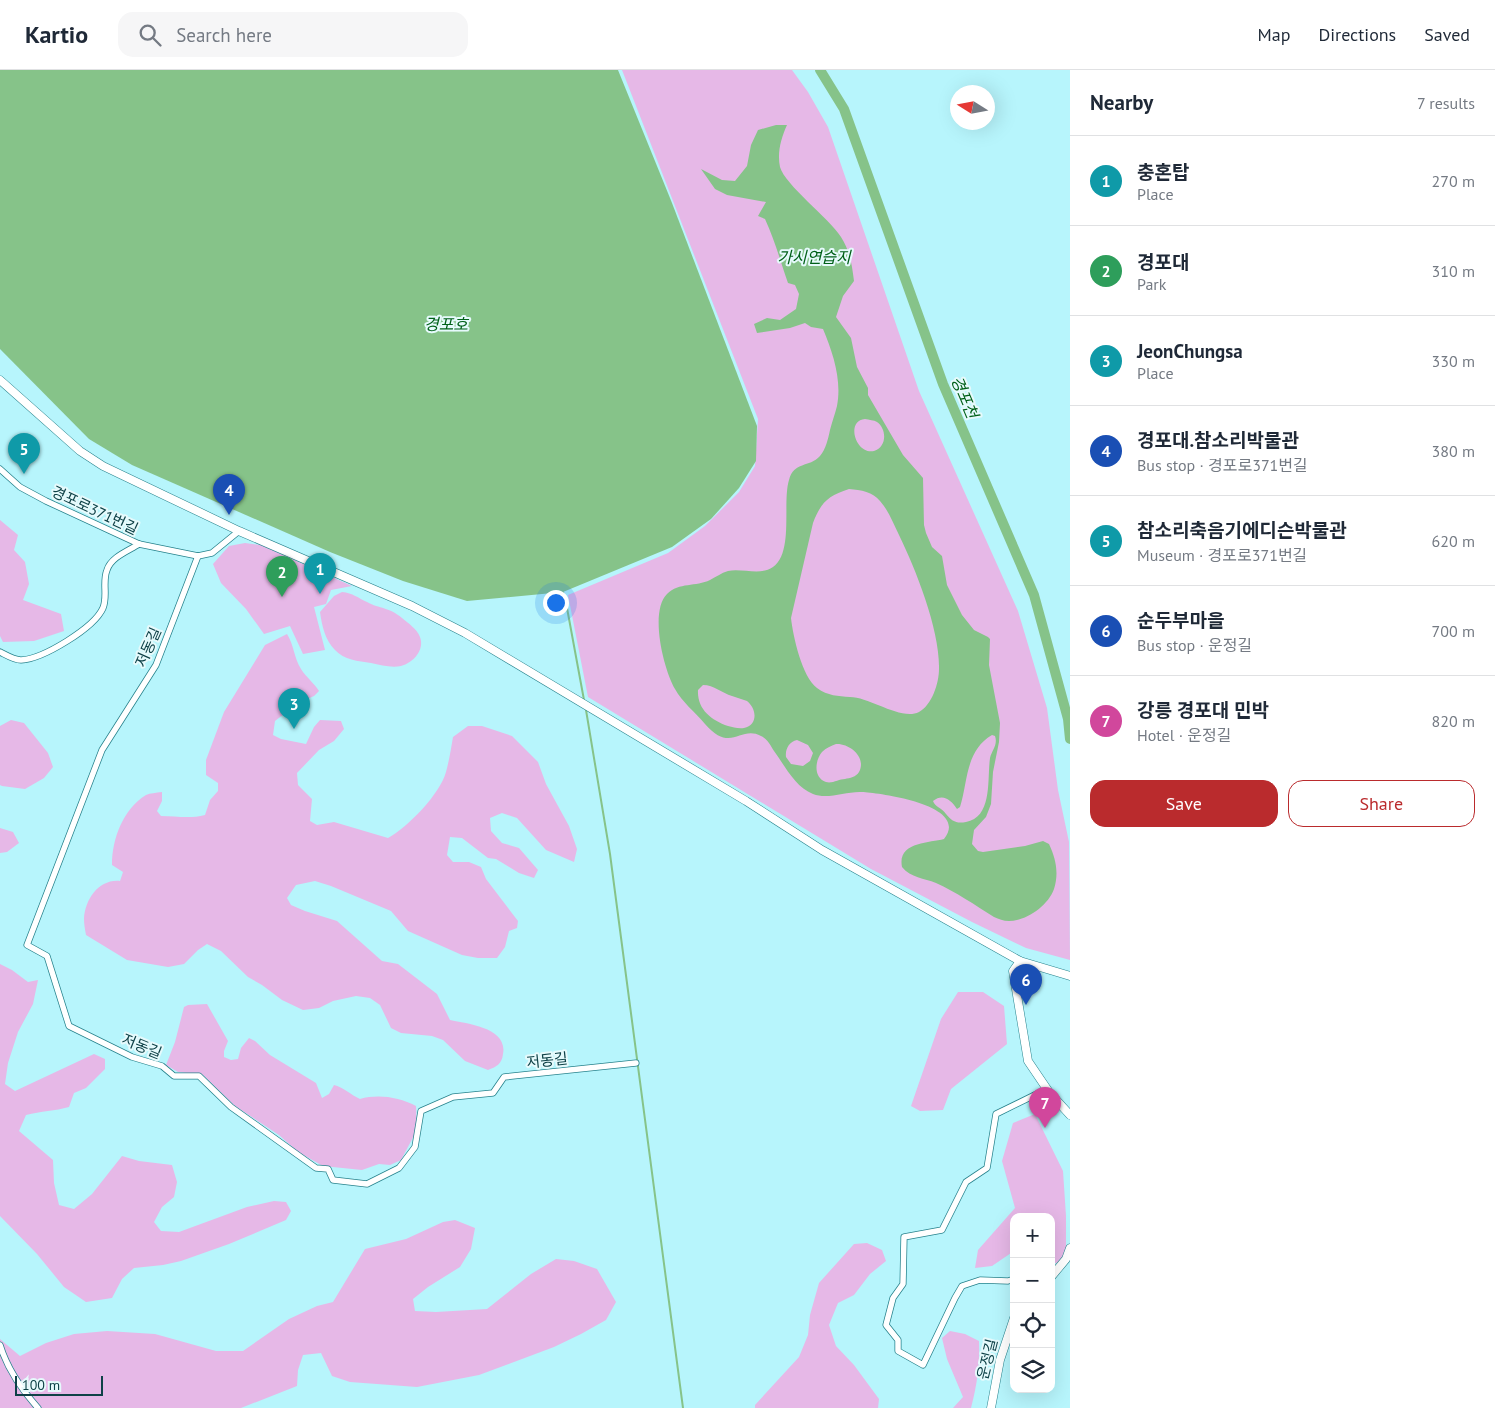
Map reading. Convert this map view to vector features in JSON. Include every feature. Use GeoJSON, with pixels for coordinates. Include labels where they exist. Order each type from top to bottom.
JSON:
{"type":"FeatureCollection","features":[{"type":"Feature","properties":{"kind":"street"},"geometry":{"type":"LineString","coordinates":[[0,380],[80,451],[103,466],[240,531],[412,606],[465,634],[746,801],[822,850],[1020,960],[1070,976]]}},
{"type":"Feature","properties":{"kind":"street","name":"경포로371번길"},"geometry":{"type":"LineString","coordinates":[[0,469],[20,487],[139,544],[198,556]]}},
{"type":"Feature","properties":{"kind":"street"},"geometry":{"type":"LineString","coordinates":[[198,556],[212,553],[240,531]]}},
{"type":"Feature","properties":{"kind":"street"},"geometry":{"type":"LineString","coordinates":[[0,652],[21,660],[57,649],[76,635],[103,608],[106,590],[106,570],[113,560],[139,544]]}},
{"type":"Feature","properties":{"kind":"street","name":"저동길"},"geometry":{"type":"LineString","coordinates":[[198,556],[156,665],[102,750],[27,945],[47,956],[69,1026],[132,1057],[162,1066],[174,1076],[199,1076],[231,1107],[316,1168],[328,1169],[333,1180],[367,1184],[399,1168],[415,1147],[421,1111],[429,1107],[453,1097],[493,1092],[504,1078],[636,1063]]}},
{"type":"Feature","properties":{"kind":"street"},"geometry":{"type":"LineString","coordinates":[[1020,960],[1013,971],[1028,1061],[1047,1089],[1070,1115]]}},
{"type":"Feature","properties":{"kind":"street"},"geometry":{"type":"LineString","coordinates":[[1010,1280],[980,1280],[962,1286],[922,1365],[898,1351],[898,1340],[886,1325],[893,1298],[903,1284],[904,1236],[942,1230],[966,1182],[987,1168],[996,1114],[1047,1089]]}},
{"type":"Feature","properties":{"kind":"street"},"geometry":{"type":"LineString","coordinates":[[1055,1272],[1066,1259],[1070,1248]]}},
{"type":"Feature","properties":{"kind":"street","name":"운정길"},"geometry":{"type":"LineString","coordinates":[[991,1408],[1000,1360],[1010,1330]]}},
{"type":"Feature","properties":{"kind":"street"},"geometry":{"type":"LineString","coordinates":[[0,1345],[2,1353],[23,1392],[38,1408]]}},
{"type":"Feature","properties":{"kind":"shaded area"},"geometry":{"type":"Polygon","coordinates":[[[622,70],[792,70],[808,92],[828,127],[919,391],[1018,611],[1047,708],[1058,790],[1069,842],[1070,960],[1026,948],[871,869],[588,697],[568,595],[668,553],[705,526],[739,492],[755,466],[758,419],[622,70]]]}},
{"type":"Feature","properties":{"kind":"shaded area"},"geometry":{"type":"Polygon","coordinates":[[[0,520],[18,535],[14,550],[25,562],[29,584],[23,600],[61,614],[64,631],[34,641],[3,642],[0,636],[0,520]]]}},
{"type":"Feature","properties":{"kind":"shaded area"},"geometry":{"type":"Polygon","coordinates":[[[245,543],[261,545],[352,586],[331,590],[326,604],[314,607],[325,650],[303,654],[290,626],[264,634],[246,609],[221,583],[213,564],[229,546],[245,543]]]}},
{"type":"Feature","properties":{"kind":"shaded area"},"geometry":{"type":"Polygon","coordinates":[[[342,592],[393,612],[412,626],[419,634],[421,642],[421,647],[414,659],[401,666],[390,666],[352,660],[335,650],[324,632],[320,612],[334,596],[342,592]]]}},
{"type":"Feature","properties":{"kind":"shaded area"},"geometry":{"type":"Polygon","coordinates":[[[287,634],[301,669],[319,691],[314,696],[298,703],[275,721],[273,735],[281,739],[306,744],[314,727],[320,720],[341,721],[344,729],[334,741],[319,750],[297,773],[298,785],[312,799],[310,821],[317,825],[334,822],[388,838],[414,818],[443,781],[453,737],[468,726],[482,726],[512,736],[538,762],[546,784],[569,826],[577,849],[574,862],[546,850],[517,818],[502,813],[490,818],[491,831],[502,843],[519,848],[538,870],[534,878],[519,873],[496,859],[488,858],[462,838],[450,837],[447,855],[453,862],[469,862],[481,867],[486,879],[518,921],[517,928],[509,931],[505,947],[497,958],[478,958],[462,955],[408,931],[391,911],[315,881],[296,885],[287,898],[291,905],[337,921],[382,961],[398,964],[437,994],[450,1020],[486,1029],[493,1033],[503,1045],[500,1063],[494,1068],[488,1070],[465,1061],[443,1040],[432,1036],[401,1033],[391,1028],[380,1005],[370,998],[356,996],[333,1001],[319,1008],[303,1010],[282,1000],[248,977],[221,951],[207,944],[184,964],[168,967],[127,960],[86,935],[84,919],[90,898],[94,892],[106,883],[120,881],[123,872],[112,865],[114,845],[125,816],[146,795],[162,792],[162,801],[157,811],[161,816],[188,817],[205,815],[210,800],[218,791],[218,783],[206,775],[206,760],[224,712],[265,645],[287,634]]]}},
{"type":"Feature","properties":{"kind":"shaded area"},"geometry":{"type":"Polygon","coordinates":[[[11,720],[24,723],[48,753],[53,767],[44,778],[25,789],[0,785],[0,726],[11,720]]]}},
{"type":"Feature","properties":{"kind":"shaded area"},"geometry":{"type":"Polygon","coordinates":[[[0,828],[13,832],[19,843],[7,852],[0,853],[0,828]]]}},
{"type":"Feature","properties":{"kind":"shaded area"},"geometry":{"type":"Polygon","coordinates":[[[0,964],[28,982],[38,980],[33,1004],[18,1032],[8,1063],[5,1084],[15,1091],[94,1054],[105,1059],[105,1069],[86,1088],[74,1093],[69,1107],[26,1115],[19,1131],[53,1160],[54,1183],[59,1205],[74,1209],[92,1194],[122,1156],[139,1161],[172,1165],[177,1182],[174,1197],[162,1207],[154,1222],[161,1231],[179,1232],[247,1207],[274,1201],[286,1202],[291,1211],[286,1220],[229,1244],[181,1261],[134,1268],[122,1279],[112,1298],[86,1302],[64,1287],[37,1254],[0,1216],[0,964]]]}},
{"type":"Feature","properties":{"kind":"shaded area"},"geometry":{"type":"Polygon","coordinates":[[[958,992],[983,992],[1004,1006],[1007,1044],[951,1089],[943,1110],[920,1111],[911,1106],[941,1019],[958,992]]]}},
{"type":"Feature","properties":{"kind":"shaded area"},"geometry":{"type":"Polygon","coordinates":[[[207,1004],[228,1041],[224,1057],[231,1060],[238,1059],[241,1048],[249,1038],[270,1055],[316,1083],[322,1098],[329,1094],[334,1085],[341,1087],[360,1099],[388,1097],[403,1100],[416,1106],[417,1130],[401,1160],[390,1165],[379,1164],[362,1170],[323,1166],[298,1152],[279,1135],[235,1106],[203,1075],[178,1072],[166,1065],[175,1042],[184,1007],[207,1004]]]}},
{"type":"Feature","properties":{"kind":"shaded area"},"geometry":{"type":"Polygon","coordinates":[[[1035,1114],[1063,1171],[1066,1259],[1055,1263],[1055,1213],[1011,1213],[1015,1208],[1002,1161],[1013,1123],[1035,1114]]]}},
{"type":"Feature","properties":{"kind":"shaded area"},"geometry":{"type":"Polygon","coordinates":[[[1010,1214],[1010,1254],[992,1266],[975,1268],[978,1250],[1010,1214]]]}},
{"type":"Feature","properties":{"kind":"shaded area"},"geometry":{"type":"Polygon","coordinates":[[[455,1220],[475,1228],[471,1249],[460,1267],[413,1299],[415,1311],[436,1312],[487,1309],[531,1274],[556,1259],[574,1261],[597,1269],[616,1302],[606,1320],[554,1347],[479,1375],[417,1387],[350,1382],[332,1376],[321,1353],[303,1355],[298,1370],[297,1386],[241,1408],[0,1408],[0,1339],[20,1356],[46,1343],[74,1334],[107,1331],[155,1334],[216,1351],[243,1351],[289,1319],[317,1306],[333,1302],[365,1249],[406,1239],[443,1222],[455,1220]]]}},
{"type":"Feature","properties":{"kind":"shaded area"},"geometry":{"type":"Polygon","coordinates":[[[867,1243],[882,1250],[886,1261],[870,1274],[854,1295],[838,1303],[829,1325],[836,1346],[854,1365],[879,1399],[878,1408],[755,1408],[755,1405],[799,1357],[808,1335],[810,1315],[819,1283],[854,1244],[867,1243]]]}},
{"type":"Feature","properties":{"kind":"shaded area"},"geometry":{"type":"Polygon","coordinates":[[[950,1331],[965,1334],[979,1341],[978,1375],[971,1408],[953,1408],[963,1397],[947,1359],[942,1338],[950,1331]]]}},
{"type":"Feature","properties":{"kind":"water","name":"경포호"},"geometry":{"type":"Polygon","coordinates":[[[0,70],[618,70],[672,203],[757,426],[756,461],[739,488],[711,519],[672,547],[563,592],[467,601],[403,581],[330,552],[132,465],[89,439],[0,349],[0,70]]]}},
{"type":"Feature","properties":{"kind":"water","name":"가시연습지"},"geometry":{"type":"Polygon","coordinates":[[[776,125],[787,125],[779,151],[780,167],[790,183],[835,229],[847,248],[854,281],[843,296],[836,317],[851,338],[857,367],[868,388],[868,395],[903,455],[923,478],[924,525],[932,547],[942,556],[947,585],[962,615],[974,630],[990,639],[989,665],[1000,723],[999,742],[993,772],[991,804],[986,817],[974,830],[972,844],[978,851],[983,852],[1025,846],[1043,841],[1049,844],[1056,866],[1054,889],[1047,901],[1036,911],[1016,920],[1007,921],[994,917],[951,890],[914,876],[902,867],[904,853],[909,848],[944,839],[949,827],[945,817],[935,809],[903,798],[872,793],[856,792],[819,796],[807,791],[791,776],[769,742],[763,737],[747,734],[729,738],[714,733],[681,698],[667,669],[660,641],[659,614],[662,602],[667,594],[682,586],[705,582],[728,571],[763,571],[773,567],[779,560],[783,550],[787,490],[791,474],[798,467],[816,460],[820,456],[826,444],[837,406],[838,386],[836,367],[823,329],[811,327],[805,323],[790,328],[757,333],[754,324],[767,318],[780,320],[796,309],[799,294],[795,285],[788,283],[765,219],[758,216],[766,202],[727,195],[715,189],[701,169],[722,180],[735,181],[747,166],[751,145],[758,130],[776,125]],[[871,420],[859,421],[855,425],[854,431],[858,443],[868,451],[878,449],[884,438],[883,429],[877,422],[871,420]],[[849,489],[836,494],[822,505],[813,523],[791,618],[796,645],[803,666],[812,683],[825,693],[858,698],[903,713],[912,714],[919,712],[928,704],[934,693],[939,669],[936,637],[926,600],[906,549],[891,517],[883,505],[874,495],[858,490],[849,489]],[[703,685],[698,690],[698,697],[706,713],[722,724],[742,728],[752,724],[754,720],[753,708],[747,701],[728,695],[711,686],[703,685]],[[992,735],[977,749],[969,768],[960,807],[957,809],[949,800],[943,798],[933,801],[935,805],[957,822],[963,823],[975,819],[985,805],[990,758],[995,745],[995,736],[992,735]],[[797,740],[792,742],[786,751],[786,757],[791,764],[803,766],[810,761],[813,753],[808,745],[797,740]],[[836,744],[827,748],[820,755],[816,768],[822,780],[831,782],[851,778],[859,772],[861,761],[851,748],[836,744]]]}},
{"type":"Feature","properties":{"kind":"waterway","name":"경포천"},"geometry":{"type":"LineString","coordinates":[[820,70],[844,109],[943,384],[1034,595],[1068,719],[1070,739]]}},
{"type":"Feature","properties":{"kind":"waterway"},"geometry":{"type":"LineString","coordinates":[[563,592],[565,603]]}},
{"type":"Feature","properties":{"kind":"waterway"},"geometry":{"type":"LineString","coordinates":[[567,608],[584,700]]}},
{"type":"Feature","properties":{"kind":"waterway"},"geometry":{"type":"LineString","coordinates":[[586,710],[610,854],[683,1408]]}},
{"type":"Feature","properties":{"kind":"place","name":"참소리축음기에디슨박물관"},"geometry":{"type":"Point","coordinates":[24,474]}},
{"type":"Feature","properties":{"kind":"place","name":"경포대.참소리박물관"},"geometry":{"type":"Point","coordinates":[229,515]}},
{"type":"Feature","properties":{"kind":"place","name":"충혼탑"},"geometry":{"type":"Point","coordinates":[320,594]}},
{"type":"Feature","properties":{"kind":"place","name":"경포대"},"geometry":{"type":"Point","coordinates":[282,597]}},
{"type":"Feature","properties":{"kind":"place","name":"JeonChungsa"},"geometry":{"type":"Point","coordinates":[294,729]}},
{"type":"Feature","properties":{"kind":"place","name":"순두부마을"},"geometry":{"type":"Point","coordinates":[1026,1005]}},
{"type":"Feature","properties":{"kind":"place","name":"강릉 경포대 민박"},"geometry":{"type":"Point","coordinates":[1045,1128]}}]}
